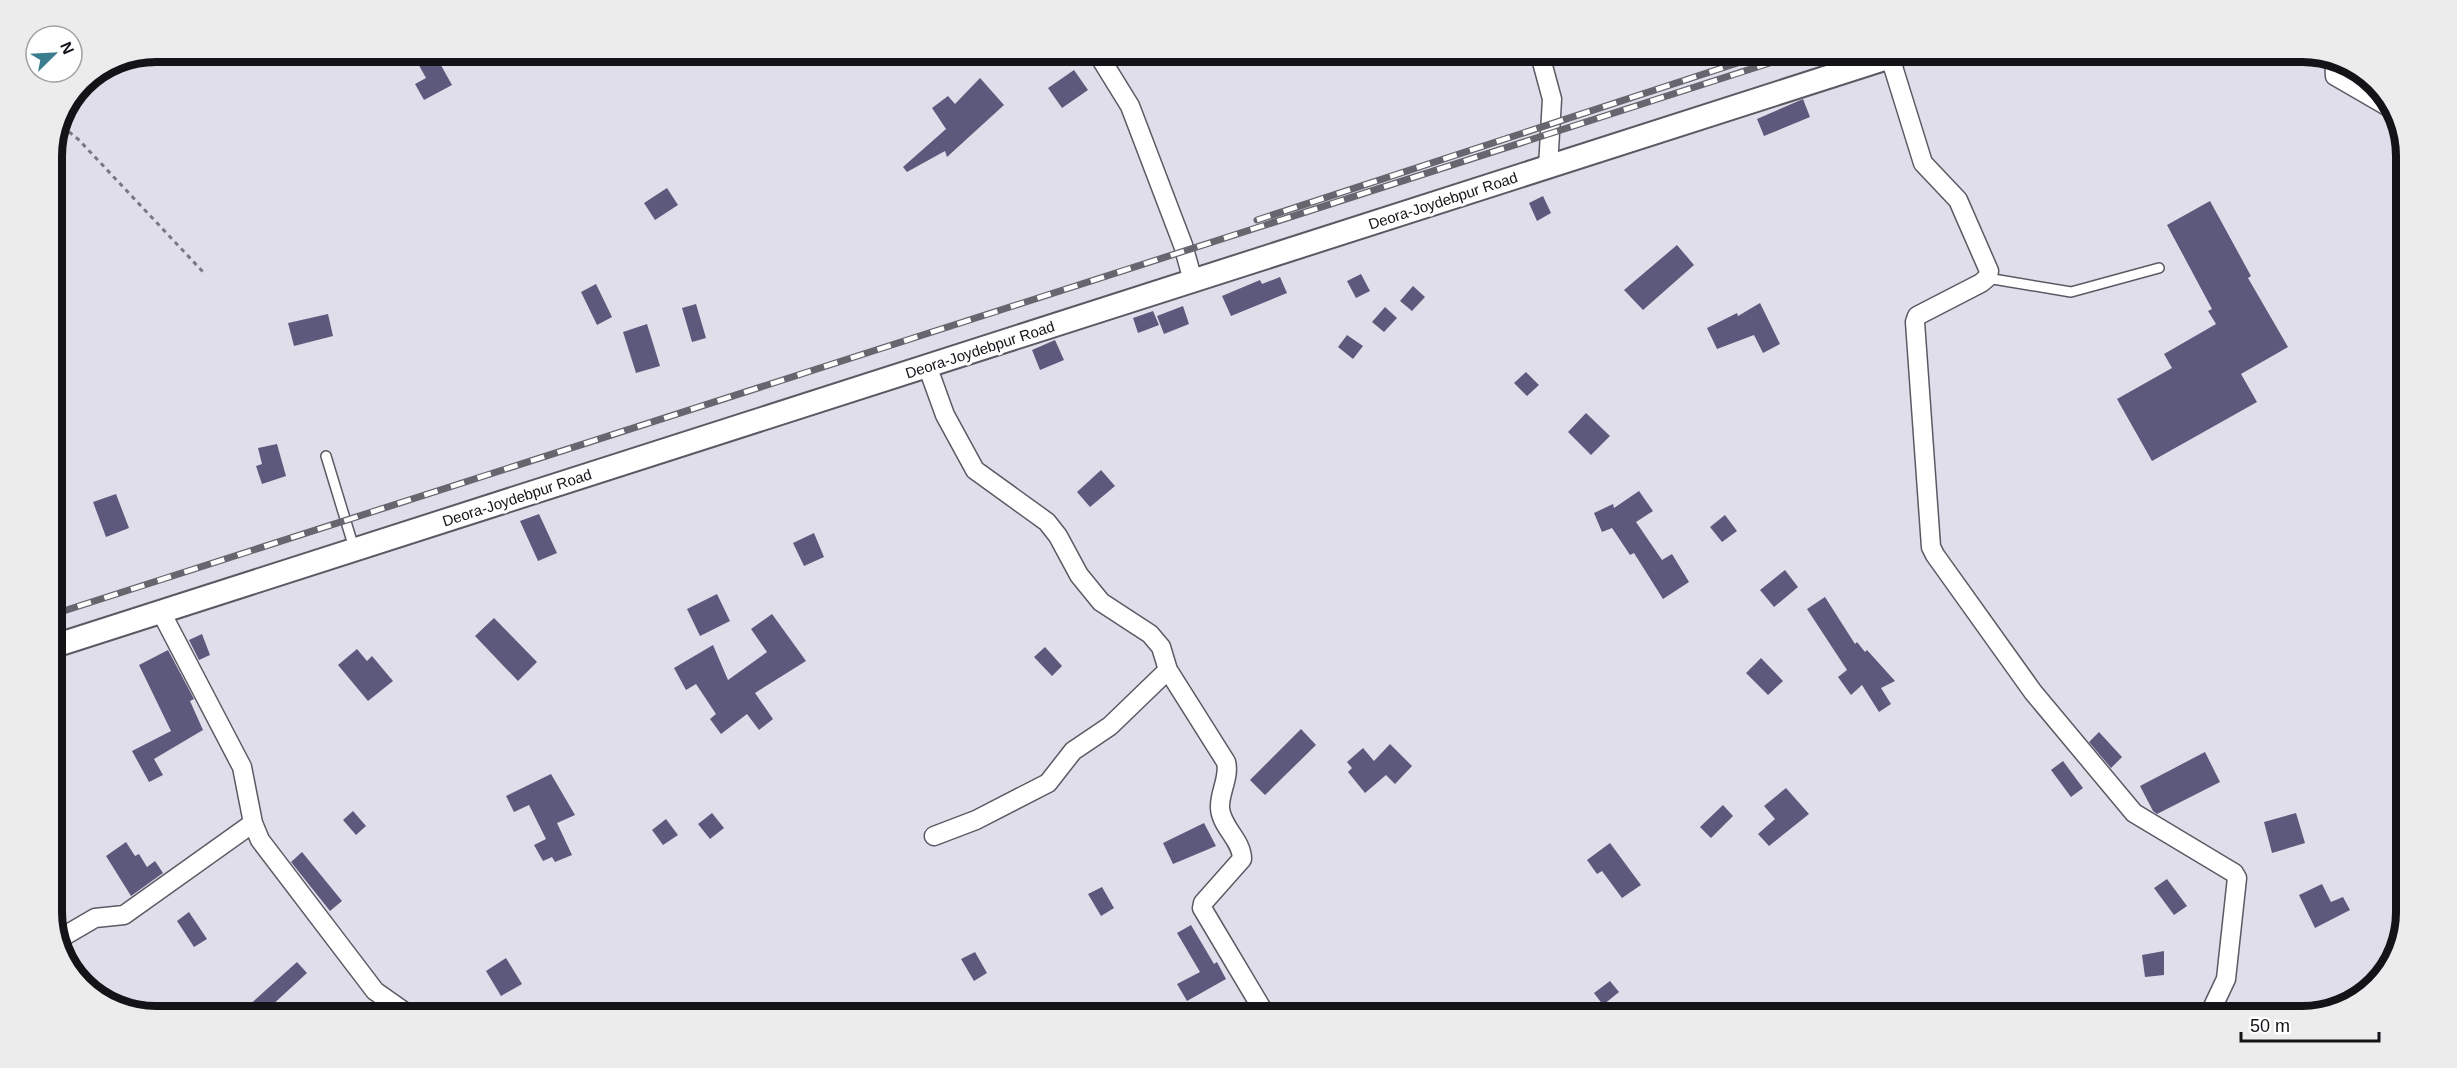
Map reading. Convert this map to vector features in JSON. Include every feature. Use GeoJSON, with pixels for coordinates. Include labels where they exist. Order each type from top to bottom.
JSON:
{"type":"FeatureCollection","features":[{"type":"Feature","properties":{"kind":"street"},"geometry":{"type":"LineString","coordinates":[[1103,62],[1130,106],[1183,245],[1193,281]]}},
{"type":"Feature","properties":{"kind":"street"},"geometry":{"type":"LineString","coordinates":[[1542,62],[1552,99],[1548,167]]}},
{"type":"Feature","properties":{"kind":"street","name":"Deora-Joydebpur Road"},"geometry":{"type":"LineString","coordinates":[[62,644],[928,368],[1875,62]]}},
{"type":"Feature","properties":{"kind":"street"},"geometry":{"type":"LineString","coordinates":[[1902,62],[1923,164],[1958,200],[1989,271],[1988,278],[1917,316],[1915,322],[1931,547],[2032,692],[2134,813],[2234,873],[2237,878],[2226,979],[2213,1006]]}},
{"type":"Feature","properties":{"kind":"street"},"geometry":{"type":"LineString","coordinates":[[2335,68],[2335,76],[2378,101]]}},
{"type":"Feature","properties":{"kind":"street"},"geometry":{"type":"LineString","coordinates":[[928,368],[945,414],[975,470],[1053,528],[1089,588],[1101,602],[1150,634],[1161,647],[1168,670],[1226,762],[1228,768],[1219,806],[1242,852],[1238,866],[1203,903],[1203,915],[1260,1006]]}},
{"type":"Feature","properties":{"kind":"street"},"geometry":{"type":"LineString","coordinates":[[161,612],[242,767],[253,823],[260,840],[375,991],[396,1006]]}},
{"type":"Feature","properties":{"kind":"street"},"geometry":{"type":"LineString","coordinates":[[934,836],[976,820],[1048,783],[1073,751],[1110,726],[1168,670]]}},
{"type":"Feature","properties":{"kind":"street"},"geometry":{"type":"LineString","coordinates":[[65,936],[95,918],[124,915],[253,823]]}},
{"type":"Feature","properties":{"kind":"lane"},"geometry":{"type":"LineString","coordinates":[[1988,278],[2071,292],[2159,268]]}},
{"type":"Feature","properties":{"kind":"lane"},"geometry":{"type":"LineString","coordinates":[[326,456],[354,550]]}},
{"type":"Feature","properties":{"kind":"path"},"geometry":{"type":"LineString","coordinates":[[66,129],[79,140],[205,274]]}},
{"type":"Feature","properties":{"kind":"building"},"geometry":{"type":"Polygon","coordinates":[[[417,62],[439,62],[452,85],[424,100],[415,84],[426,78],[417,62]]]}},
{"type":"Feature","properties":{"kind":"building"},"geometry":{"type":"Polygon","coordinates":[[[1074,70],[1088,90],[1062,108],[1048,88],[1074,70]]]}},
{"type":"Feature","properties":{"kind":"building"},"geometry":{"type":"Polygon","coordinates":[[[980,78],[1004,105],[947,157],[945,151],[907,172],[903,167],[946,129],[932,108],[948,96],[955,104],[980,78]]]}},
{"type":"Feature","properties":{"kind":"building"},"geometry":{"type":"Polygon","coordinates":[[[1803,99],[1810,117],[1764,136],[1757,119],[1803,99]]]}},
{"type":"Feature","properties":{"kind":"building"},"geometry":{"type":"Polygon","coordinates":[[[667,188],[678,205],[655,220],[644,203],[667,188]]]}},
{"type":"Feature","properties":{"kind":"building"},"geometry":{"type":"Polygon","coordinates":[[[1543,196],[1551,213],[1537,221],[1529,203],[1543,196]]]}},
{"type":"Feature","properties":{"kind":"building"},"geometry":{"type":"Polygon","coordinates":[[[2210,201],[2251,276],[2248,278],[2288,347],[2241,374],[2257,402],[2152,461],[2117,399],[2172,368],[2164,354],[2216,324],[2208,311],[2212,309],[2167,225],[2210,201]]]}},
{"type":"Feature","properties":{"kind":"building"},"geometry":{"type":"Polygon","coordinates":[[[1677,245],[1694,265],[1643,310],[1624,290],[1677,245]]]}},
{"type":"Feature","properties":{"kind":"building"},"geometry":{"type":"Polygon","coordinates":[[[1361,274],[1370,291],[1356,298],[1347,281],[1361,274]]]}},
{"type":"Feature","properties":{"kind":"building"},"geometry":{"type":"Polygon","coordinates":[[[1280,277],[1287,293],[1231,316],[1222,296],[1260,280],[1262,284],[1280,277]]]}},
{"type":"Feature","properties":{"kind":"building"},"geometry":{"type":"Polygon","coordinates":[[[596,284],[612,317],[597,325],[581,292],[596,284]]]}},
{"type":"Feature","properties":{"kind":"building"},"geometry":{"type":"Polygon","coordinates":[[[1413,286],[1425,297],[1412,311],[1400,301],[1413,286]]]}},
{"type":"Feature","properties":{"kind":"building"},"geometry":{"type":"Polygon","coordinates":[[[1760,303],[1780,344],[1763,353],[1754,335],[1717,349],[1707,328],[1737,313],[1738,316],[1760,303]]]}},
{"type":"Feature","properties":{"kind":"building"},"geometry":{"type":"Polygon","coordinates":[[[696,304],[706,338],[692,342],[682,308],[696,304]]]}},
{"type":"Feature","properties":{"kind":"building"},"geometry":{"type":"Polygon","coordinates":[[[1183,306],[1189,324],[1164,334],[1157,316],[1183,306]]]}},
{"type":"Feature","properties":{"kind":"building"},"geometry":{"type":"Polygon","coordinates":[[[1385,307],[1397,318],[1384,332],[1372,322],[1385,307]]]}},
{"type":"Feature","properties":{"kind":"building"},"geometry":{"type":"Polygon","coordinates":[[[1153,311],[1159,325],[1138,333],[1133,318],[1153,311]]]}},
{"type":"Feature","properties":{"kind":"building"},"geometry":{"type":"Polygon","coordinates":[[[328,314],[333,336],[294,346],[288,323],[328,314]]]}},
{"type":"Feature","properties":{"kind":"building"},"geometry":{"type":"Polygon","coordinates":[[[647,324],[660,366],[636,373],[623,332],[647,324]]]}},
{"type":"Feature","properties":{"kind":"building"},"geometry":{"type":"Polygon","coordinates":[[[1347,335],[1363,346],[1353,359],[1338,347],[1347,335]]]}},
{"type":"Feature","properties":{"kind":"building"},"geometry":{"type":"Polygon","coordinates":[[[1055,340],[1064,360],[1040,370],[1032,350],[1055,340]]]}},
{"type":"Feature","properties":{"kind":"building"},"geometry":{"type":"Polygon","coordinates":[[[1526,372],[1539,385],[1527,396],[1514,383],[1526,372]]]}},
{"type":"Feature","properties":{"kind":"building"},"geometry":{"type":"Polygon","coordinates":[[[1586,413],[1610,436],[1591,455],[1568,432],[1586,413]]]}},
{"type":"Feature","properties":{"kind":"building"},"geometry":{"type":"Polygon","coordinates":[[[277,444],[286,476],[262,484],[256,466],[262,464],[258,448],[277,444]]]}},
{"type":"Feature","properties":{"kind":"building"},"geometry":{"type":"Polygon","coordinates":[[[1101,470],[1115,486],[1090,507],[1077,492],[1101,470]]]}},
{"type":"Feature","properties":{"kind":"building"},"geometry":{"type":"Polygon","coordinates":[[[1639,491],[1653,511],[1636,522],[1662,560],[1672,554],[1689,582],[1663,599],[1634,553],[1630,555],[1612,528],[1602,532],[1594,513],[1613,504],[1614,508],[1639,491]]]}},
{"type":"Feature","properties":{"kind":"building"},"geometry":{"type":"Polygon","coordinates":[[[116,494],[129,528],[106,537],[93,502],[116,494]]]}},
{"type":"Feature","properties":{"kind":"building"},"geometry":{"type":"Polygon","coordinates":[[[539,514],[557,553],[538,561],[520,521],[539,514]]]}},
{"type":"Feature","properties":{"kind":"building"},"geometry":{"type":"Polygon","coordinates":[[[1725,515],[1737,531],[1722,542],[1710,527],[1725,515]]]}},
{"type":"Feature","properties":{"kind":"building"},"geometry":{"type":"Polygon","coordinates":[[[814,533],[824,557],[804,566],[793,543],[814,533]]]}},
{"type":"Feature","properties":{"kind":"building"},"geometry":{"type":"Polygon","coordinates":[[[1785,570],[1798,587],[1774,607],[1760,590],[1785,570]]]}},
{"type":"Feature","properties":{"kind":"building"},"geometry":{"type":"Polygon","coordinates":[[[717,594],[730,621],[700,636],[687,609],[717,594]]]}},
{"type":"Feature","properties":{"kind":"building"},"geometry":{"type":"Polygon","coordinates":[[[1825,597],[1855,644],[1857,642],[1865,652],[1867,650],[1895,681],[1881,688],[1891,704],[1879,712],[1862,685],[1851,695],[1838,677],[1847,670],[1807,609],[1825,597]]]}},
{"type":"Feature","properties":{"kind":"building"},"geometry":{"type":"Polygon","coordinates":[[[772,614],[806,661],[755,693],[773,719],[759,730],[747,714],[721,734],[710,719],[716,714],[696,684],[686,690],[674,668],[713,645],[728,680],[767,652],[751,629],[772,614]]]}},
{"type":"Feature","properties":{"kind":"building"},"geometry":{"type":"Polygon","coordinates":[[[494,618],[537,662],[518,681],[475,636],[494,618]]]}},
{"type":"Feature","properties":{"kind":"building"},"geometry":{"type":"Polygon","coordinates":[[[202,634],[210,655],[199,660],[189,640],[202,634]]]}},
{"type":"Feature","properties":{"kind":"building"},"geometry":{"type":"Polygon","coordinates":[[[1045,647],[1062,666],[1052,676],[1034,657],[1045,647]]]}},
{"type":"Feature","properties":{"kind":"building"},"geometry":{"type":"Polygon","coordinates":[[[357,649],[367,661],[372,656],[393,681],[368,701],[338,665],[357,649]]]}},
{"type":"Feature","properties":{"kind":"building"},"geometry":{"type":"Polygon","coordinates":[[[168,650],[194,699],[190,701],[203,730],[154,759],[163,775],[149,782],[132,751],[171,731],[139,665],[168,650]]]}},
{"type":"Feature","properties":{"kind":"building"},"geometry":{"type":"Polygon","coordinates":[[[1761,658],[1783,681],[1768,695],[1746,673],[1761,658]]]}},
{"type":"Feature","properties":{"kind":"building"},"geometry":{"type":"Polygon","coordinates":[[[1301,729],[1316,745],[1265,795],[1250,780],[1301,729]]]}},
{"type":"Feature","properties":{"kind":"building"},"geometry":{"type":"Polygon","coordinates":[[[2099,732],[2122,757],[2111,768],[2089,742],[2099,732]]]}},
{"type":"Feature","properties":{"kind":"building"},"geometry":{"type":"Polygon","coordinates":[[[1390,744],[1412,766],[1395,784],[1386,775],[1365,793],[1348,772],[1352,768],[1347,762],[1363,748],[1374,761],[1390,744]]]}},
{"type":"Feature","properties":{"kind":"building"},"geometry":{"type":"Polygon","coordinates":[[[2205,752],[2220,782],[2157,814],[2153,811],[2140,786],[2205,752]]]}},
{"type":"Feature","properties":{"kind":"building"},"geometry":{"type":"Polygon","coordinates":[[[2063,761],[2083,788],[2071,797],[2051,770],[2063,761]]]}},
{"type":"Feature","properties":{"kind":"building"},"geometry":{"type":"Polygon","coordinates":[[[551,774],[575,815],[557,823],[572,855],[555,862],[552,857],[543,861],[534,845],[546,839],[529,805],[514,812],[506,796],[551,774]]]}},
{"type":"Feature","properties":{"kind":"building"},"geometry":{"type":"Polygon","coordinates":[[[1786,788],[1809,814],[1769,846],[1758,834],[1775,819],[1764,806],[1786,788]]]}},
{"type":"Feature","properties":{"kind":"building"},"geometry":{"type":"Polygon","coordinates":[[[1723,805],[1733,816],[1711,838],[1700,827],[1723,805]]]}},
{"type":"Feature","properties":{"kind":"building"},"geometry":{"type":"Polygon","coordinates":[[[353,811],[366,826],[356,835],[343,820],[353,811]]]}},
{"type":"Feature","properties":{"kind":"building"},"geometry":{"type":"Polygon","coordinates":[[[712,813],[724,828],[710,839],[698,824],[712,813]]]}},
{"type":"Feature","properties":{"kind":"building"},"geometry":{"type":"Polygon","coordinates":[[[2296,813],[2305,843],[2272,853],[2264,822],[2296,813]]]}},
{"type":"Feature","properties":{"kind":"building"},"geometry":{"type":"Polygon","coordinates":[[[666,819],[678,835],[663,845],[652,830],[666,819]]]}},
{"type":"Feature","properties":{"kind":"building"},"geometry":{"type":"Polygon","coordinates":[[[1204,823],[1216,846],[1173,864],[1163,843],[1204,823]]]}},
{"type":"Feature","properties":{"kind":"building"},"geometry":{"type":"Polygon","coordinates":[[[126,842],[135,856],[139,854],[147,867],[155,861],[163,873],[131,896],[106,856],[126,842]]]}},
{"type":"Feature","properties":{"kind":"building"},"geometry":{"type":"Polygon","coordinates":[[[1610,843],[1641,885],[1622,898],[1602,871],[1597,874],[1587,860],[1610,843]]]}},
{"type":"Feature","properties":{"kind":"building"},"geometry":{"type":"Polygon","coordinates":[[[302,852],[342,901],[330,911],[291,862],[302,852]]]}},
{"type":"Feature","properties":{"kind":"building"},"geometry":{"type":"Polygon","coordinates":[[[2167,879],[2187,906],[2174,915],[2154,888],[2167,879]]]}},
{"type":"Feature","properties":{"kind":"building"},"geometry":{"type":"Polygon","coordinates":[[[2322,884],[2331,902],[2343,897],[2350,910],[2315,928],[2299,895],[2322,884]]]}},
{"type":"Feature","properties":{"kind":"building"},"geometry":{"type":"Polygon","coordinates":[[[1102,887],[1114,908],[1101,916],[1088,894],[1102,887]]]}},
{"type":"Feature","properties":{"kind":"building"},"geometry":{"type":"Polygon","coordinates":[[[189,912],[207,939],[194,947],[177,921],[189,912]]]}},
{"type":"Feature","properties":{"kind":"building"},"geometry":{"type":"Polygon","coordinates":[[[1191,925],[1214,964],[1217,962],[1226,979],[1187,1001],[1177,984],[1200,972],[1177,933],[1191,925]]]}},
{"type":"Feature","properties":{"kind":"building"},"geometry":{"type":"Polygon","coordinates":[[[2164,951],[2164,975],[2145,977],[2142,955],[2164,951]]]}},
{"type":"Feature","properties":{"kind":"building"},"geometry":{"type":"Polygon","coordinates":[[[975,952],[987,973],[974,981],[961,959],[975,952]]]}},
{"type":"Feature","properties":{"kind":"building"},"geometry":{"type":"Polygon","coordinates":[[[506,958],[522,984],[501,996],[486,971],[506,958]]]}},
{"type":"Feature","properties":{"kind":"building"},"geometry":{"type":"Polygon","coordinates":[[[297,962],[307,973],[271,1006],[248,1006],[297,962]]]}},
{"type":"Feature","properties":{"kind":"building"},"geometry":{"type":"Polygon","coordinates":[[[1610,981],[1619,992],[1603,1005],[1594,993],[1610,981]]]}},
{"type":"Feature","properties":{"kind":"railway"},"geometry":{"type":"LineString","coordinates":[[1257,220],[1740,62]]}},
{"type":"Feature","properties":{"kind":"railway"},"geometry":{"type":"LineString","coordinates":[[62,611],[1773,62]]}}]}
